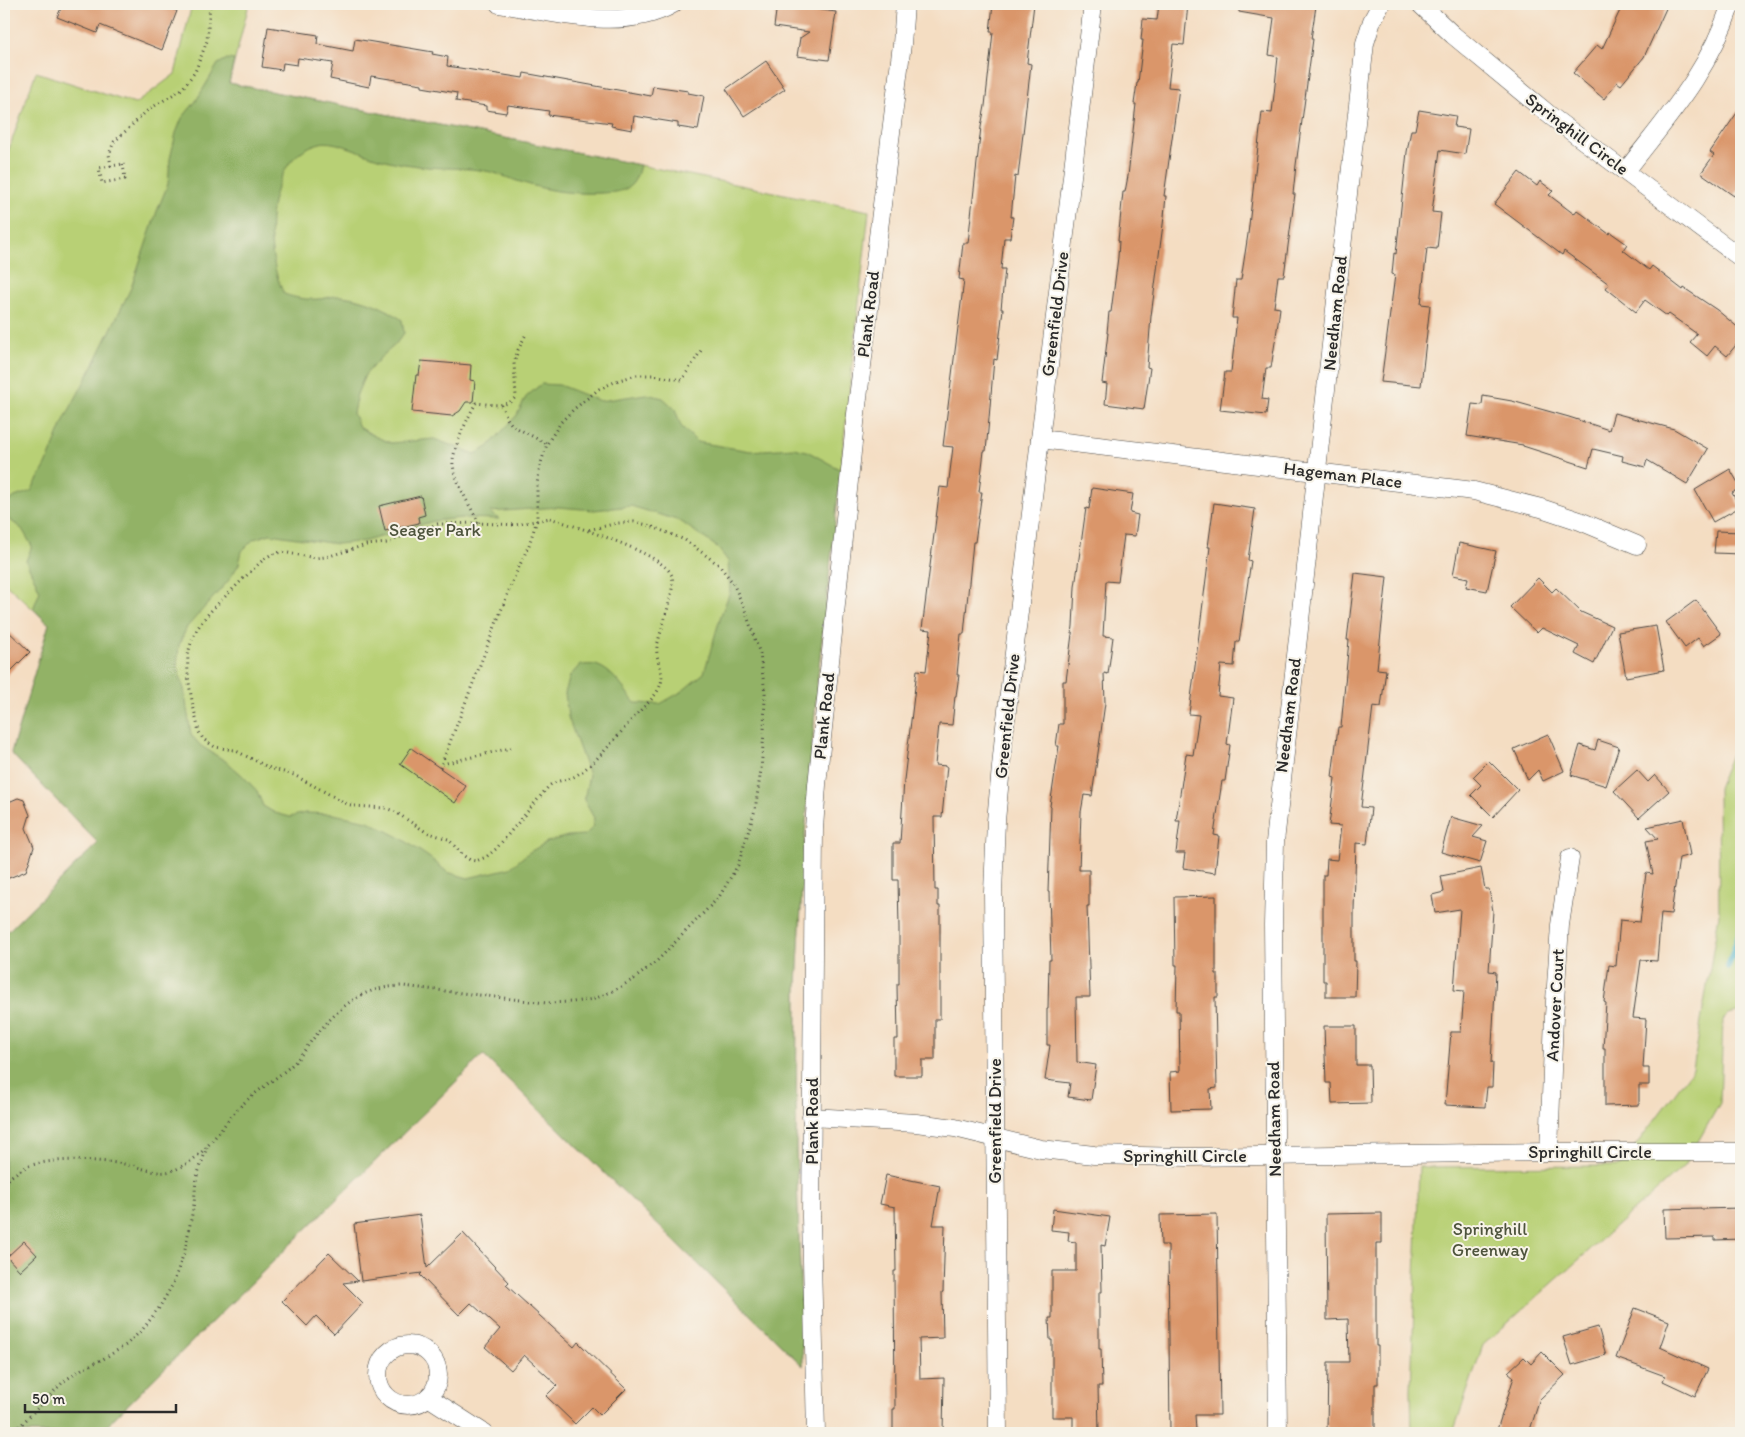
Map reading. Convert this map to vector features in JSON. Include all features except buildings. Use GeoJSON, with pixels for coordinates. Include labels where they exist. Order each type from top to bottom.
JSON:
{"type":"FeatureCollection","features":[{"type":"Feature","properties":{"kind":"street"},"geometry":{"type":"LineString","coordinates":[[499,4],[594,18],[646,15],[661,11],[673,4]]}},
{"type":"Feature","properties":{"kind":"street","name":"Plank Road"},"geometry":{"type":"LineString","coordinates":[[816,1433],[811,1237],[814,829],[856,414],[902,44],[905,4]]}},
{"type":"Feature","properties":{"kind":"street","name":"Greenfield Drive"},"geometry":{"type":"LineString","coordinates":[[998,1433],[993,892],[996,821],[1005,725],[1093,4]]}},
{"type":"Feature","properties":{"kind":"street","name":"Needham Road"},"geometry":{"type":"LineString","coordinates":[[1278,1433],[1274,1156],[1273,925],[1275,842],[1280,781],[1318,472],[1365,43],[1372,21],[1381,4]]}},
{"type":"Feature","properties":{"kind":"street","name":"Springhill Circle"},"geometry":{"type":"LineString","coordinates":[[1420,4],[1453,35],[1552,117],[1741,258]]}},
{"type":"Feature","properties":{"kind":"street"},"geometry":{"type":"LineString","coordinates":[[1626,171],[1684,98],[1700,73],[1715,46],[1731,4]]}},
{"type":"Feature","properties":{"kind":"street","name":"Hageman Place"},"geometry":{"type":"LineString","coordinates":[[1040,439],[1474,491],[1541,508],[1580,521],[1637,545]]}},
{"type":"Feature","properties":{"kind":"street","name":"Andover Court"},"geometry":{"type":"LineString","coordinates":[[1549,1152],[1554,1016],[1560,924],[1570,858]]}},
{"type":"Feature","properties":{"kind":"street","name":"Springhill Circle"},"geometry":{"type":"LineString","coordinates":[[812,1117],[916,1122],[955,1128],[1041,1149],[1094,1156],[1188,1158],[1549,1152],[1741,1152]]}},
{"type":"Feature","properties":{"kind":"street"},"geometry":{"type":"LineString","coordinates":[[428,1397],[484,1433]]}},
{"type":"Feature","properties":{"kind":"path"},"geometry":{"type":"LineString","coordinates":[[111,166],[110,154],[114,142],[148,110],[182,89],[195,72],[207,41],[210,4]]}},
{"type":"Feature","properties":{"kind":"path"},"geometry":{"type":"LineString","coordinates":[[123,164],[125,179],[102,183],[100,168],[111,166],[123,164]]}},
{"type":"Feature","properties":{"kind":"path"},"geometry":{"type":"LineString","coordinates":[[479,523],[466,500],[453,464],[457,443],[476,402],[501,405],[511,403],[516,396],[514,363],[526,334]]}},
{"type":"Feature","properties":{"kind":"path"},"geometry":{"type":"LineString","coordinates":[[515,747],[441,766],[513,580],[529,545],[537,520],[536,484],[547,444],[568,416],[599,389],[619,380],[637,376],[653,375],[682,380],[702,349]]}},
{"type":"Feature","properties":{"kind":"path"},"geometry":{"type":"LineString","coordinates":[[501,405],[513,426],[547,444]]}},
{"type":"Feature","properties":{"kind":"path"},"geometry":{"type":"LineString","coordinates":[[550,518],[620,543],[664,566],[672,576],[672,591],[656,653],[661,673],[661,685],[618,736],[581,772],[574,777],[554,782],[549,786],[515,827],[480,861],[470,860],[448,839],[426,832],[394,811],[385,808],[347,804],[304,779],[270,768],[234,750],[215,746],[203,739],[198,732],[188,658],[193,636],[200,622],[212,608],[264,558],[282,552],[316,558],[326,557],[366,545],[388,543],[413,531],[438,524],[479,523],[515,525],[537,520],[550,518]]}},
{"type":"Feature","properties":{"kind":"path"},"geometry":{"type":"LineString","coordinates":[[4,1182],[25,1168],[44,1163],[59,1162],[101,1161],[126,1165],[159,1174],[172,1172],[194,1159],[251,1095],[269,1084],[294,1062],[340,1008],[355,997],[385,986],[402,986],[546,1003],[594,999],[614,991],[634,979],[657,961],[719,897],[738,865],[755,810],[761,770],[765,693],[760,654],[745,610],[733,583],[719,565],[684,540],[648,525],[634,522],[588,530]]}},
{"type":"Feature","properties":{"kind":"path"},"geometry":{"type":"LineString","coordinates":[[11,1433],[64,1381],[126,1345],[159,1308],[173,1284],[185,1250],[194,1204],[196,1179],[207,1146]]}},
{"type":"Feature","properties":{"kind":"green space","name":"Seager Park"},"geometry":{"type":"Polygon","coordinates":[[[192,4],[249,4],[229,83],[869,211],[818,675],[804,847],[797,985],[796,1147],[803,1366],[483,1055],[99,1433],[4,1433],[4,935],[98,843],[11,753],[49,624],[4,582],[4,163],[36,72],[135,104],[175,74],[192,4]]]}},
{"type":"Feature","properties":{"kind":"green space","name":"Seager Park"},"geometry":{"type":"Polygon","coordinates":[[[227,59],[234,60],[229,83],[640,165],[634,181],[621,191],[583,193],[546,189],[481,170],[399,163],[326,142],[311,146],[295,157],[280,179],[274,198],[271,221],[273,259],[284,294],[310,299],[338,296],[349,297],[381,307],[402,320],[404,333],[395,345],[365,375],[357,394],[353,413],[359,427],[391,443],[434,439],[475,454],[488,447],[517,415],[526,397],[541,384],[559,385],[600,401],[646,394],[663,398],[675,409],[681,426],[697,442],[750,451],[794,448],[807,451],[841,470],[818,675],[804,847],[797,985],[796,1147],[803,1366],[483,1055],[99,1433],[4,1433],[4,935],[98,843],[11,753],[49,624],[33,609],[40,591],[26,561],[32,546],[22,529],[6,517],[8,502],[31,491],[46,465],[65,418],[131,288],[168,184],[170,159],[176,133],[182,118],[196,101],[218,64],[227,59]],[[631,506],[594,510],[558,507],[490,512],[499,519],[461,518],[434,521],[366,541],[337,544],[270,534],[254,539],[242,551],[239,564],[229,580],[187,627],[179,645],[177,667],[184,689],[191,735],[201,746],[227,762],[242,775],[257,791],[263,806],[275,813],[290,817],[305,813],[333,814],[368,821],[401,838],[447,872],[468,878],[510,868],[528,853],[547,842],[568,836],[585,835],[592,828],[594,818],[584,800],[589,775],[568,717],[565,693],[570,676],[580,665],[596,665],[608,672],[618,681],[635,703],[660,704],[681,692],[704,673],[721,615],[730,592],[728,561],[717,547],[680,521],[631,506]]]}},
{"type":"Feature","properties":{"kind":"green space","name":"Springhill Greenway"},"geometry":{"type":"Polygon","coordinates":[[[1741,728],[1741,1011],[1729,1014],[1723,1020],[1720,1103],[1684,1166],[1483,1345],[1453,1433],[1412,1433],[1411,1390],[1419,1167],[1620,1166],[1693,1069],[1719,915],[1718,788],[1741,728]]]}},
{"type":"Feature","properties":{"kind":"waterway"},"geometry":{"type":"LineString","coordinates":[[1728,967],[1741,928]]}}]}
